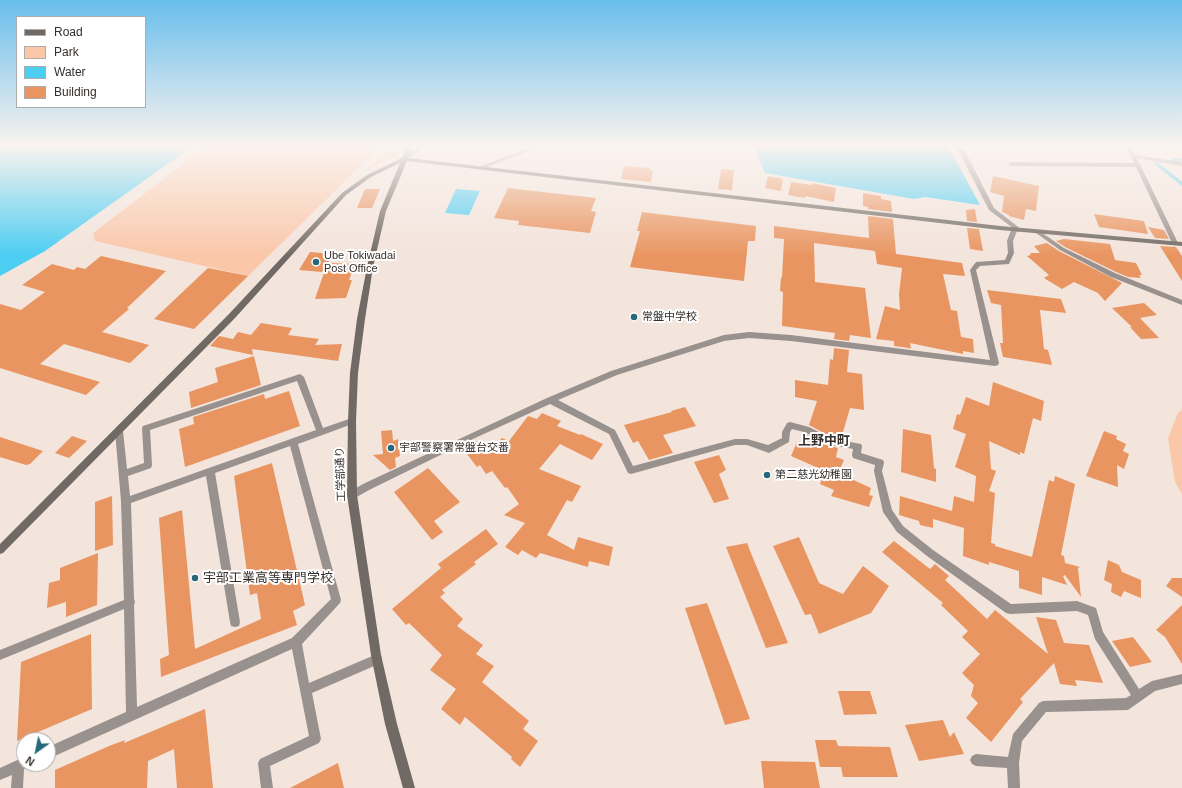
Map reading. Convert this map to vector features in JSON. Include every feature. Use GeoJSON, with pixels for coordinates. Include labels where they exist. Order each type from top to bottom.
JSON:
{"type":"FeatureCollection","features":[{"type":"Feature","properties":{"kind":"street"},"geometry":{"type":"LineString","coordinates":[[0,550],[232,316],[344,194],[360,183]]}},
{"type":"Feature","properties":{"kind":"street","name":"工学部通り"},"geometry":{"type":"LineString","coordinates":[[394,183],[383,211],[370,267],[361,320],[354,373],[352,421],[352,495],[377,659],[391,724],[409,788]]}},
{"type":"Feature","properties":{"kind":"street"},"geometry":{"type":"LineString","coordinates":[[607,183],[1017,230],[1182,244]]}},
{"type":"Feature","properties":{"kind":"street"},"geometry":{"type":"LineString","coordinates":[[978,183],[991,209],[1017,230]]}},
{"type":"Feature","properties":{"kind":"street"},"geometry":{"type":"LineString","coordinates":[[1147,183],[1175,243]]}},
{"type":"Feature","properties":{"kind":"street"},"geometry":{"type":"LineString","coordinates":[[352,495],[550,400],[614,373],[724,338],[748,335],[834,342],[995,363],[973,270],[978,264],[1007,262],[1010,253],[1010,240],[1017,230]]}},
{"type":"Feature","properties":{"kind":"street"},"geometry":{"type":"LineString","coordinates":[[1038,232],[1062,249],[1113,275],[1182,303]]}},
{"type":"Feature","properties":{"kind":"street"},"geometry":{"type":"LineString","coordinates":[[124,474],[148,465],[146,428],[300,377],[320,431]]}},
{"type":"Feature","properties":{"kind":"street"},"geometry":{"type":"LineString","coordinates":[[550,400],[612,432],[631,470],[735,442],[747,442],[769,449],[786,440],[786,432],[790,425],[806,429],[832,442],[858,446],[856,455],[880,463],[878,471],[888,512],[900,529],[930,553],[1010,609],[1077,606],[1092,612],[1099,635],[1138,697]]}},
{"type":"Feature","properties":{"kind":"street"},"geometry":{"type":"LineString","coordinates":[[126,501],[320,431],[352,421]]}},
{"type":"Feature","properties":{"kind":"street"},"geometry":{"type":"LineString","coordinates":[[119,431],[126,501],[132,715]]}},
{"type":"Feature","properties":{"kind":"street"},"geometry":{"type":"LineString","coordinates":[[56,748],[296,642],[336,600],[293,441]]}},
{"type":"Feature","properties":{"kind":"street"},"geometry":{"type":"LineString","coordinates":[[210,471],[235,622]]}},
{"type":"Feature","properties":{"kind":"street"},"geometry":{"type":"LineString","coordinates":[[0,655],[130,602]]}},
{"type":"Feature","properties":{"kind":"street"},"geometry":{"type":"LineString","coordinates":[[267,788],[264,764],[316,739],[296,642]]}},
{"type":"Feature","properties":{"kind":"street"},"geometry":{"type":"LineString","coordinates":[[306,690],[377,659]]}},
{"type":"Feature","properties":{"kind":"street"},"geometry":{"type":"LineString","coordinates":[[1014,788],[1013,763],[1017,738],[1043,707],[1128,704],[1152,686],[1182,679]]}},
{"type":"Feature","properties":{"kind":"street"},"geometry":{"type":"LineString","coordinates":[[976,760],[1013,763]]}},
{"type":"Feature","properties":{"kind":"street"},"geometry":{"type":"LineString","coordinates":[[0,774],[16,767]]}},
{"type":"Feature","properties":{"kind":"street"},"geometry":{"type":"LineString","coordinates":[[17,788],[20,772]]}},
{"type":"Feature","properties":{"kind":"green space"},"geometry":{"type":"Polygon","coordinates":[[[159,183],[343,183],[248,276],[95,241],[93,233],[159,183]]]}},
{"type":"Feature","properties":{"kind":"green space"},"geometry":{"type":"Polygon","coordinates":[[[1182,410],[1182,494],[1175,482],[1168,438],[1178,413],[1182,410]]]}},
{"type":"Feature","properties":{"kind":"water"},"geometry":{"type":"Polygon","coordinates":[[[0,183],[141,183],[45,251],[0,276],[0,183]]]}},
{"type":"Feature","properties":{"kind":"water"},"geometry":{"type":"Polygon","coordinates":[[[821,183],[968,183],[980,205],[925,197],[914,199],[821,183]]]}},
{"type":"Feature","properties":{"kind":"water"},"geometry":{"type":"Polygon","coordinates":[[[456,189],[480,191],[469,215],[445,213],[456,189]]]}},
{"type":"Feature","properties":{"kind":"building"},"geometry":{"type":"Polygon","coordinates":[[[719,183],[733,183],[732,190],[718,189],[719,183]]]}},
{"type":"Feature","properties":{"kind":"building"},"geometry":{"type":"Polygon","coordinates":[[[766,183],[782,183],[781,191],[765,188],[766,183]]]}},
{"type":"Feature","properties":{"kind":"building"},"geometry":{"type":"Polygon","coordinates":[[[791,183],[812,185],[812,183],[836,188],[834,202],[805,196],[805,198],[788,195],[791,183]]]}},
{"type":"Feature","properties":{"kind":"building"},"geometry":{"type":"Polygon","coordinates":[[[992,183],[1024,183],[1039,186],[1036,211],[1026,209],[1024,220],[1009,216],[1002,212],[1004,196],[990,192],[992,183]]]}},
{"type":"Feature","properties":{"kind":"building"},"geometry":{"type":"Polygon","coordinates":[[[508,188],[596,198],[591,211],[596,212],[590,233],[518,225],[519,221],[494,218],[508,188]]]}},
{"type":"Feature","properties":{"kind":"building"},"geometry":{"type":"Polygon","coordinates":[[[365,189],[380,189],[372,208],[357,208],[365,189]]]}},
{"type":"Feature","properties":{"kind":"building"},"geometry":{"type":"Polygon","coordinates":[[[863,193],[881,196],[881,199],[891,201],[892,212],[868,209],[868,207],[863,206],[863,193]]]}},
{"type":"Feature","properties":{"kind":"building"},"geometry":{"type":"Polygon","coordinates":[[[975,209],[977,222],[967,221],[966,210],[975,209]]]}},
{"type":"Feature","properties":{"kind":"building"},"geometry":{"type":"Polygon","coordinates":[[[642,212],[756,226],[755,241],[748,241],[744,281],[630,267],[640,231],[637,231],[642,212]]]}},
{"type":"Feature","properties":{"kind":"building"},"geometry":{"type":"Polygon","coordinates":[[[1094,214],[1144,221],[1148,234],[1099,227],[1094,214]]]}},
{"type":"Feature","properties":{"kind":"building"},"geometry":{"type":"Polygon","coordinates":[[[868,216],[893,219],[896,254],[962,263],[965,276],[943,274],[951,310],[957,311],[961,337],[973,339],[974,353],[963,351],[963,354],[910,343],[911,349],[894,346],[894,341],[876,339],[885,306],[900,310],[899,294],[902,268],[877,264],[875,251],[814,243],[815,282],[865,288],[871,338],[850,335],[849,341],[834,339],[835,333],[782,326],[783,292],[780,291],[784,239],[774,238],[774,226],[869,238],[868,216]]]}},
{"type":"Feature","properties":{"kind":"building"},"geometry":{"type":"Polygon","coordinates":[[[1148,227],[1164,230],[1169,239],[1155,238],[1148,227]]]}},
{"type":"Feature","properties":{"kind":"building"},"geometry":{"type":"Polygon","coordinates":[[[967,228],[979,229],[983,251],[970,249],[967,228]]]}},
{"type":"Feature","properties":{"kind":"building"},"geometry":{"type":"Polygon","coordinates":[[[1064,239],[1110,244],[1115,260],[1136,263],[1142,275],[1139,275],[1141,278],[1128,277],[1116,272],[1056,241],[1064,239]]]}},
{"type":"Feature","properties":{"kind":"building"},"geometry":{"type":"Polygon","coordinates":[[[1047,243],[1059,251],[1122,283],[1105,301],[1098,293],[1074,282],[1062,289],[1044,278],[1049,275],[1027,256],[1031,255],[1030,253],[1040,253],[1034,246],[1047,243]]]}},
{"type":"Feature","properties":{"kind":"building"},"geometry":{"type":"Polygon","coordinates":[[[1160,246],[1176,247],[1182,256],[1182,281],[1160,246]]]}},
{"type":"Feature","properties":{"kind":"building"},"geometry":{"type":"Polygon","coordinates":[[[310,252],[334,254],[328,263],[355,264],[349,280],[352,280],[346,298],[315,299],[327,264],[322,272],[299,270],[310,252]]]}},
{"type":"Feature","properties":{"kind":"building"},"geometry":{"type":"Polygon","coordinates":[[[101,256],[166,271],[127,308],[129,309],[102,332],[149,345],[130,363],[64,344],[40,364],[100,382],[86,395],[0,368],[0,304],[21,310],[45,292],[22,285],[52,264],[74,270],[77,267],[85,269],[101,256]]]}},
{"type":"Feature","properties":{"kind":"building"},"geometry":{"type":"Polygon","coordinates":[[[208,268],[248,276],[194,329],[154,319],[208,268]]]}},
{"type":"Feature","properties":{"kind":"building"},"geometry":{"type":"Polygon","coordinates":[[[987,290],[1061,299],[1066,313],[1040,310],[1044,349],[1048,350],[1052,365],[1003,357],[1000,343],[1003,343],[1001,305],[991,303],[987,290]]]}},
{"type":"Feature","properties":{"kind":"building"},"geometry":{"type":"Polygon","coordinates":[[[1144,303],[1157,315],[1140,318],[1159,338],[1141,339],[1130,327],[1132,327],[1112,308],[1144,303]]]}},
{"type":"Feature","properties":{"kind":"building"},"geometry":{"type":"Polygon","coordinates":[[[261,323],[292,328],[288,335],[319,339],[315,345],[342,344],[338,361],[252,349],[253,355],[210,346],[219,336],[233,339],[238,332],[251,335],[261,323]]]}},
{"type":"Feature","properties":{"kind":"building"},"geometry":{"type":"Polygon","coordinates":[[[834,348],[849,350],[847,372],[862,374],[864,410],[850,408],[841,439],[833,438],[809,425],[817,401],[795,397],[795,380],[828,385],[830,359],[833,360],[834,348]]]}},
{"type":"Feature","properties":{"kind":"building"},"geometry":{"type":"Polygon","coordinates":[[[254,356],[261,385],[191,408],[189,392],[218,382],[215,368],[254,356]]]}},
{"type":"Feature","properties":{"kind":"building"},"geometry":{"type":"Polygon","coordinates":[[[993,382],[1044,401],[1041,421],[1033,418],[1024,454],[1020,452],[1020,455],[989,441],[991,469],[996,471],[989,491],[995,493],[991,543],[995,544],[995,546],[1032,557],[1049,480],[1054,482],[1055,476],[1075,484],[1061,555],[1064,556],[1065,563],[1080,567],[1078,568],[1081,597],[1065,575],[1063,576],[1067,585],[1042,577],[1042,595],[1019,588],[1019,571],[989,562],[989,565],[963,556],[964,528],[933,519],[933,528],[920,525],[919,521],[899,515],[900,496],[952,511],[954,496],[974,502],[976,476],[955,467],[966,434],[953,429],[957,414],[960,415],[966,397],[989,406],[993,382]]]}},
{"type":"Feature","properties":{"kind":"building"},"geometry":{"type":"Polygon","coordinates":[[[289,391],[300,426],[185,467],[179,429],[194,424],[193,417],[264,394],[265,399],[289,391]]]}},
{"type":"Feature","properties":{"kind":"building"},"geometry":{"type":"Polygon","coordinates":[[[685,407],[696,426],[663,435],[673,453],[649,460],[638,441],[633,443],[624,425],[685,407]]]}},
{"type":"Feature","properties":{"kind":"building"},"geometry":{"type":"Polygon","coordinates":[[[542,413],[561,421],[557,426],[580,435],[581,434],[603,444],[592,460],[560,444],[539,469],[581,486],[572,502],[567,500],[547,535],[574,550],[578,537],[613,547],[609,566],[589,561],[588,567],[540,553],[536,558],[522,550],[518,555],[505,547],[525,523],[504,515],[519,504],[507,487],[505,488],[492,471],[486,474],[480,465],[477,467],[464,450],[475,440],[487,454],[502,438],[509,441],[528,416],[537,419],[542,413]]]}},
{"type":"Feature","properties":{"kind":"building"},"geometry":{"type":"Polygon","coordinates":[[[903,429],[931,435],[934,468],[936,469],[936,482],[901,472],[903,429]]]}},
{"type":"Feature","properties":{"kind":"building","name":"宇部警察署常盤台交番"},"geometry":{"type":"Polygon","coordinates":[[[392,430],[393,441],[398,439],[400,456],[395,458],[396,467],[390,470],[373,455],[383,454],[381,431],[392,430]]]}},
{"type":"Feature","properties":{"kind":"building"},"geometry":{"type":"Polygon","coordinates":[[[1104,431],[1117,436],[1116,439],[1126,444],[1123,451],[1129,454],[1124,469],[1117,465],[1118,487],[1086,476],[1104,431]]]}},
{"type":"Feature","properties":{"kind":"building"},"geometry":{"type":"Polygon","coordinates":[[[805,434],[838,448],[836,457],[844,460],[838,473],[871,488],[869,495],[873,496],[869,507],[831,496],[834,490],[820,484],[825,471],[791,456],[797,442],[802,444],[805,434]]]}},
{"type":"Feature","properties":{"kind":"building"},"geometry":{"type":"Polygon","coordinates":[[[72,436],[87,441],[69,458],[55,453],[72,436]]]}},
{"type":"Feature","properties":{"kind":"building"},"geometry":{"type":"Polygon","coordinates":[[[0,437],[43,451],[30,464],[26,465],[0,457],[0,437]]]}},
{"type":"Feature","properties":{"kind":"building"},"geometry":{"type":"Polygon","coordinates":[[[719,455],[726,470],[719,474],[729,499],[714,503],[694,462],[719,455]]]}},
{"type":"Feature","properties":{"kind":"building"},"geometry":{"type":"Polygon","coordinates":[[[272,463],[305,605],[293,611],[297,625],[161,677],[160,659],[169,655],[159,518],[182,510],[195,649],[261,619],[257,593],[250,595],[234,476],[272,463]]]}},
{"type":"Feature","properties":{"kind":"building"},"geometry":{"type":"Polygon","coordinates":[[[428,468],[460,502],[434,521],[443,532],[432,540],[394,492],[428,468]]]}},
{"type":"Feature","properties":{"kind":"building"},"geometry":{"type":"Polygon","coordinates":[[[112,496],[113,545],[95,551],[95,502],[112,496]]]}},
{"type":"Feature","properties":{"kind":"building"},"geometry":{"type":"Polygon","coordinates":[[[486,529],[498,544],[474,562],[476,564],[442,590],[445,593],[440,597],[463,619],[457,626],[483,645],[476,654],[494,666],[482,682],[529,721],[523,729],[538,741],[520,767],[511,759],[512,757],[465,717],[460,725],[441,709],[456,689],[430,670],[442,655],[409,623],[406,625],[392,609],[441,568],[438,564],[486,529]]]}},
{"type":"Feature","properties":{"kind":"building"},"geometry":{"type":"Polygon","coordinates":[[[799,537],[819,583],[843,594],[863,566],[889,586],[871,613],[819,634],[811,614],[805,615],[773,546],[799,537]]]}},
{"type":"Feature","properties":{"kind":"building"},"geometry":{"type":"Polygon","coordinates":[[[894,541],[930,569],[935,564],[949,576],[945,580],[987,619],[995,610],[1048,654],[1036,617],[1056,620],[1064,643],[1089,645],[1103,683],[1075,680],[1077,686],[1060,684],[1054,663],[1020,699],[1023,702],[991,742],[966,718],[978,703],[971,696],[974,685],[962,673],[980,654],[962,637],[968,631],[941,605],[943,603],[882,552],[894,541]]]}},
{"type":"Feature","properties":{"kind":"building"},"geometry":{"type":"Polygon","coordinates":[[[747,543],[788,643],[766,648],[726,547],[747,543]]]}},
{"type":"Feature","properties":{"kind":"building"},"geometry":{"type":"Polygon","coordinates":[[[98,553],[97,605],[66,617],[66,602],[47,608],[49,583],[60,580],[60,568],[98,553]]]}},
{"type":"Feature","properties":{"kind":"building"},"geometry":{"type":"Polygon","coordinates":[[[1108,560],[1119,565],[1122,572],[1141,580],[1141,598],[1124,591],[1121,597],[1111,592],[1112,584],[1104,580],[1108,560]]]}},
{"type":"Feature","properties":{"kind":"building"},"geometry":{"type":"Polygon","coordinates":[[[1172,578],[1182,578],[1182,597],[1166,586],[1172,578]]]}},
{"type":"Feature","properties":{"kind":"building"},"geometry":{"type":"Polygon","coordinates":[[[707,603],[750,719],[725,725],[685,608],[707,603]]]}},
{"type":"Feature","properties":{"kind":"building"},"geometry":{"type":"Polygon","coordinates":[[[1182,605],[1182,664],[1165,637],[1156,630],[1182,605]]]}},
{"type":"Feature","properties":{"kind":"building"},"geometry":{"type":"Polygon","coordinates":[[[91,634],[92,709],[38,732],[17,732],[21,662],[91,634]]]}},
{"type":"Feature","properties":{"kind":"building"},"geometry":{"type":"Polygon","coordinates":[[[1133,637],[1152,662],[1130,667],[1112,641],[1133,637]]]}},
{"type":"Feature","properties":{"kind":"building"},"geometry":{"type":"Polygon","coordinates":[[[838,691],[870,691],[877,714],[844,715],[838,691]]]}},
{"type":"Feature","properties":{"kind":"building"},"geometry":{"type":"Polygon","coordinates":[[[205,709],[213,788],[177,788],[174,749],[148,761],[147,788],[55,788],[56,770],[125,740],[124,743],[205,709]]]}},
{"type":"Feature","properties":{"kind":"building"},"geometry":{"type":"Polygon","coordinates":[[[943,720],[950,737],[954,732],[964,754],[919,761],[905,725],[943,720]]]}},
{"type":"Feature","properties":{"kind":"building"},"geometry":{"type":"Polygon","coordinates":[[[815,740],[836,740],[838,746],[890,747],[898,777],[843,777],[841,767],[820,767],[815,740]]]}},
{"type":"Feature","properties":{"kind":"building"},"geometry":{"type":"Polygon","coordinates":[[[761,761],[815,762],[820,788],[764,788],[761,761]]]}},
{"type":"Feature","properties":{"kind":"building"},"geometry":{"type":"Polygon","coordinates":[[[338,763],[344,788],[290,788],[338,763]]]}},
{"type":"Feature","properties":{"kind":"place","name":"Ube Tokiwadai Post Office"},"geometry":{"type":"Point","coordinates":[316,262]}},
{"type":"Feature","properties":{"kind":"place","name":"常盤中学校"},"geometry":{"type":"Point","coordinates":[634,317]}},
{"type":"Feature","properties":{"kind":"place","name":"宇部警察署常盤台交番"},"geometry":{"type":"Point","coordinates":[391,448]}},
{"type":"Feature","properties":{"kind":"place","name":"第二慈光幼稚園"},"geometry":{"type":"Point","coordinates":[767,475]}},
{"type":"Feature","properties":{"kind":"place","name":"宇部工業高等専門学校"},"geometry":{"type":"Point","coordinates":[195,578]}},
{"type":"Feature","properties":{"kind":"district","name":"上野中町"},"geometry":{"type":"Point","coordinates":[824,441]}}]}
